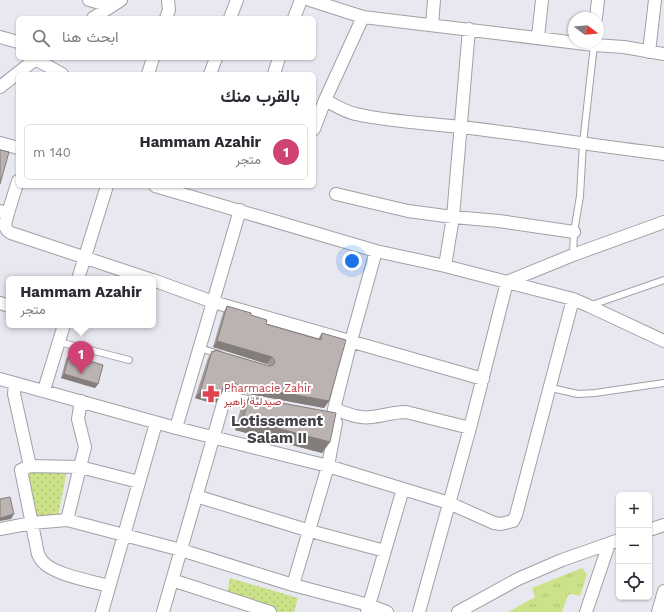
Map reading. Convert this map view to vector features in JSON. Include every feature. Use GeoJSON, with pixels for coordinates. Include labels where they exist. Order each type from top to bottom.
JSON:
{"type":"FeatureCollection","features":[{"type":"Feature","properties":{"kind":"street"},"geometry":{"type":"LineString","coordinates":[[89,0],[116,3]]}},
{"type":"Feature","properties":{"kind":"street"},"geometry":{"type":"LineString","coordinates":[[167,16],[169,10],[168,0]]}},
{"type":"Feature","properties":{"kind":"street"},"geometry":{"type":"LineString","coordinates":[[231,16],[237,0]]}},
{"type":"Feature","properties":{"kind":"street"},"geometry":{"type":"LineString","coordinates":[[295,16],[301,0]]}},
{"type":"Feature","properties":{"kind":"street"},"geometry":{"type":"LineString","coordinates":[[310,0],[363,17],[568,41]]}},
{"type":"Feature","properties":{"kind":"street"},"geometry":{"type":"LineString","coordinates":[[432,25],[434,0]]}},
{"type":"Feature","properties":{"kind":"street"},"geometry":{"type":"LineString","coordinates":[[538,37],[542,0]]}},
{"type":"Feature","properties":{"kind":"street"},"geometry":{"type":"LineString","coordinates":[[597,12],[598,0]]}},
{"type":"Feature","properties":{"kind":"street"},"geometry":{"type":"LineString","coordinates":[[649,52],[655,0]]}},
{"type":"Feature","properties":{"kind":"street"},"geometry":{"type":"LineString","coordinates":[[96,16],[116,3]]}},
{"type":"Feature","properties":{"kind":"street"},"geometry":{"type":"LineString","coordinates":[[316,124],[325,100],[363,17]]}},
{"type":"Feature","properties":{"kind":"street"},"geometry":{"type":"LineString","coordinates":[[445,266],[453,217],[469,29]]}},
{"type":"Feature","properties":{"kind":"street"},"geometry":{"type":"LineString","coordinates":[[0,37],[16,41]]}},
{"type":"Feature","properties":{"kind":"street"},"geometry":{"type":"LineString","coordinates":[[604,45],[664,54]]}},
{"type":"Feature","properties":{"kind":"street"},"geometry":{"type":"LineString","coordinates":[[19,72],[35,60]]}},
{"type":"Feature","properties":{"kind":"street"},"geometry":{"type":"LineString","coordinates":[[38,60],[59,72]]}},
{"type":"Feature","properties":{"kind":"street"},"geometry":{"type":"LineString","coordinates":[[149,72],[152,60]]}},
{"type":"Feature","properties":{"kind":"street"},"geometry":{"type":"LineString","coordinates":[[211,72],[215,60]]}},
{"type":"Feature","properties":{"kind":"street"},"geometry":{"type":"LineString","coordinates":[[275,72],[278,60]]}},
{"type":"Feature","properties":{"kind":"street"},"geometry":{"type":"LineString","coordinates":[[0,87],[16,75]]}},
{"type":"Feature","properties":{"kind":"street"},"geometry":{"type":"LineString","coordinates":[[325,100],[354,114],[385,119],[461,127],[664,154]]}},
{"type":"Feature","properties":{"kind":"street"},"geometry":{"type":"LineString","coordinates":[[0,143],[16,147]]}},
{"type":"Feature","properties":{"kind":"street"},"geometry":{"type":"LineString","coordinates":[[16,185],[4,212],[4,226],[10,233],[140,276]]}},
{"type":"Feature","properties":{"kind":"street"},"geometry":{"type":"LineString","coordinates":[[79,276],[106,188]]}},
{"type":"Feature","properties":{"kind":"street"},"geometry":{"type":"LineString","coordinates":[[162,188],[376,251],[445,266],[573,300],[590,306],[664,341]]}},
{"type":"Feature","properties":{"kind":"street"},"geometry":{"type":"LineString","coordinates":[[336,194],[408,211],[499,221],[574,232]]}},
{"type":"Feature","properties":{"kind":"street"},"geometry":{"type":"LineString","coordinates":[[176,428],[240,210]]}},
{"type":"Feature","properties":{"kind":"street"},"geometry":{"type":"LineString","coordinates":[[507,282],[573,255],[664,222]]}},
{"type":"Feature","properties":{"kind":"street"},"geometry":{"type":"LineString","coordinates":[[293,584],[310,531],[328,466],[336,423],[333,413],[376,251]]}},
{"type":"Feature","properties":{"kind":"street"},"geometry":{"type":"LineString","coordinates":[[156,281],[213,302],[483,379]]}},
{"type":"Feature","properties":{"kind":"street"},"geometry":{"type":"LineString","coordinates":[[418,612],[470,428],[507,282]]}},
{"type":"Feature","properties":{"kind":"street"},"geometry":{"type":"LineString","coordinates":[[0,379],[44,390],[156,423],[328,466],[449,503],[494,523],[501,524],[513,521],[516,514],[551,388],[573,300]]}},
{"type":"Feature","properties":{"kind":"street"},"geometry":{"type":"LineString","coordinates":[[44,390],[63,328]]}},
{"type":"Feature","properties":{"kind":"street"},"geometry":{"type":"LineString","coordinates":[[16,383],[14,394],[30,466]]}},
{"type":"Feature","properties":{"kind":"street"},"geometry":{"type":"LineString","coordinates":[[163,612],[225,397],[274,407]]}},
{"type":"Feature","properties":{"kind":"street"},"geometry":{"type":"LineString","coordinates":[[67,520],[86,447],[78,419],[81,401]]}},
{"type":"Feature","properties":{"kind":"street"},"geometry":{"type":"LineString","coordinates":[[319,414],[333,413],[370,418],[396,412],[406,412],[470,428]]}},
{"type":"Feature","properties":{"kind":"street"},"geometry":{"type":"LineString","coordinates":[[102,612],[156,423]]}},
{"type":"Feature","properties":{"kind":"street"},"geometry":{"type":"LineString","coordinates":[[109,586],[60,572],[42,562],[38,554],[21,470],[30,466],[80,467],[139,482]]}},
{"type":"Feature","properties":{"kind":"street"},"geometry":{"type":"LineString","coordinates":[[368,609],[403,488]]}},
{"type":"Feature","properties":{"kind":"street"},"geometry":{"type":"LineString","coordinates":[[196,496],[310,531],[385,551]]}},
{"type":"Feature","properties":{"kind":"street"},"geometry":{"type":"LineString","coordinates":[[0,529],[32,523],[67,520],[123,536],[181,550],[293,584],[368,609],[387,612]]}},
{"type":"Feature","properties":{"kind":"street"},"geometry":{"type":"LineString","coordinates":[[652,529],[664,525]]}},
{"type":"Feature","properties":{"kind":"street"},"geometry":{"type":"LineString","coordinates":[[458,612],[518,580],[562,560],[614,542]]}},
{"type":"Feature","properties":{"kind":"street"},"geometry":{"type":"LineString","coordinates":[[586,612],[614,542]]}},
{"type":"Feature","properties":{"kind":"street"},"geometry":{"type":"LineString","coordinates":[[172,580],[270,612]]}},
{"type":"Feature","properties":{"kind":"street"},"geometry":{"type":"LineString","coordinates":[[658,612],[664,591]]}},
{"type":"Feature","properties":{"kind":"lane"},"geometry":{"type":"LineString","coordinates":[[573,255],[574,232],[580,196],[594,48]]}},
{"type":"Feature","properties":{"kind":"lane"},"geometry":{"type":"LineString","coordinates":[[590,306],[664,280]]}},
{"type":"Feature","properties":{"kind":"lane"},"geometry":{"type":"LineString","coordinates":[[59,342],[129,360]]}},
{"type":"Feature","properties":{"kind":"lane"},"geometry":{"type":"LineString","coordinates":[[200,348],[229,357]]}},
{"type":"Feature","properties":{"kind":"lane"},"geometry":{"type":"LineString","coordinates":[[551,388],[578,394],[664,383]]}},
{"type":"Feature","properties":{"kind":"green space"},"geometry":{"type":"Polygon","coordinates":[[[68,465],[58,517],[36,516],[26,473],[68,465]]]}},
{"type":"Feature","properties":{"kind":"green space"},"geometry":{"type":"Polygon","coordinates":[[[582,568],[587,574],[580,596],[572,594],[568,595],[562,612],[508,612],[535,597],[532,588],[582,568]]]}},
{"type":"Feature","properties":{"kind":"green space"},"geometry":{"type":"Polygon","coordinates":[[[230,578],[298,598],[294,612],[276,612],[226,599],[230,578]]]}},
{"type":"Feature","properties":{"kind":"building"},"geometry":{"type":"Polygon","coordinates":[[[0,150],[9,152],[0,184],[0,150]]]}},
{"type":"Feature","properties":{"kind":"building"},"geometry":{"type":"Polygon","coordinates":[[[227,306],[251,313],[251,315],[267,320],[266,324],[321,340],[322,333],[346,340],[329,401],[225,382],[220,397],[200,392],[212,351],[214,352],[215,350],[269,366],[273,365],[275,362],[272,357],[217,341],[227,306]]]}},
{"type":"Feature","properties":{"kind":"building"},"geometry":{"type":"Polygon","coordinates":[[[69,355],[103,365],[98,384],[64,374],[69,355]]]}},
{"type":"Feature","properties":{"kind":"building"},"geometry":{"type":"Polygon","coordinates":[[[249,397],[336,413],[330,442],[243,419],[249,397]]]}},
{"type":"Feature","properties":{"kind":"building"},"geometry":{"type":"Polygon","coordinates":[[[10,497],[14,514],[0,518],[0,499],[10,497]]]}},
{"type":"Feature","properties":{"kind":"place","name":"Hammam Azahir"},"geometry":{"type":"Point","coordinates":[81,374]}},
{"type":"Feature","properties":{"kind":"place","name":"Pharmacie Zahir صيدلية زاهير"},"geometry":{"type":"Point","coordinates":[211,394]}},
{"type":"Feature","properties":{"kind":"district","name":"Lotissement Salam II"},"geometry":{"type":"Point","coordinates":[277,430]}}]}
